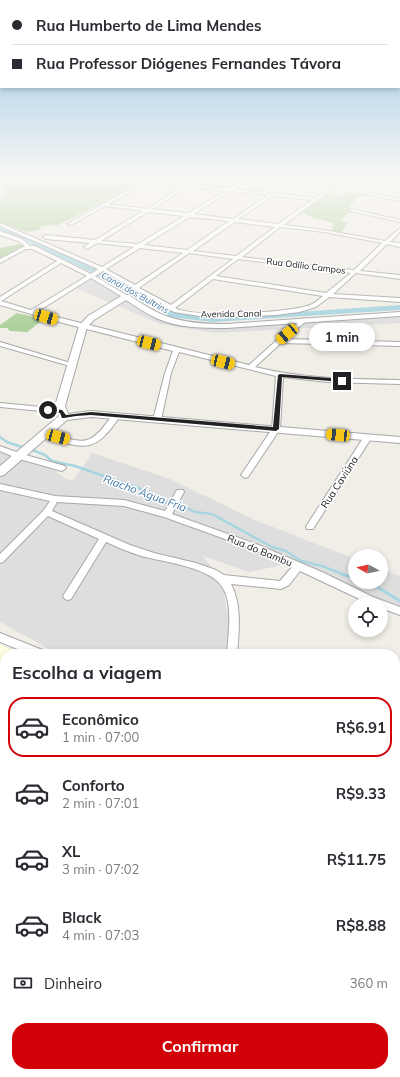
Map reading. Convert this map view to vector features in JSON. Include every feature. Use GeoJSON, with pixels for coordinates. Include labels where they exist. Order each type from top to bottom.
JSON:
{"type":"FeatureCollection","features":[{"type":"Feature","properties":{"kind":"street","name":"Avenida Canal"},"geometry":{"type":"LineString","coordinates":[[12,229],[102,269],[179,312],[212,316],[299,310],[314,306],[329,295]]}},
{"type":"Feature","properties":{"kind":"street"},"geometry":{"type":"LineString","coordinates":[[86,247],[115,229]]}},
{"type":"Feature","properties":{"kind":"street"},"geometry":{"type":"LineString","coordinates":[[31,313],[167,229]]}},
{"type":"Feature","properties":{"kind":"street"},"geometry":{"type":"LineString","coordinates":[[135,288],[220,229]]}},
{"type":"Feature","properties":{"kind":"street"},"geometry":{"type":"LineString","coordinates":[[171,308],[275,229]]}},
{"type":"Feature","properties":{"kind":"street"},"geometry":{"type":"LineString","coordinates":[[306,229],[336,233],[400,245]]}},
{"type":"Feature","properties":{"kind":"street"},"geometry":{"type":"LineString","coordinates":[[329,295],[400,229]]}},
{"type":"Feature","properties":{"kind":"street"},"geometry":{"type":"LineString","coordinates":[[0,233],[19,240],[27,244],[28,247],[37,249],[92,275],[161,318],[194,325],[226,326],[400,314]]}},
{"type":"Feature","properties":{"kind":"street","name":"Rua Odílio Campos"},"geometry":{"type":"LineString","coordinates":[[46,236],[188,251],[400,277]]}},
{"type":"Feature","properties":{"kind":"street"},"geometry":{"type":"LineString","coordinates":[[0,261],[28,247]]}},
{"type":"Feature","properties":{"kind":"street"},"geometry":{"type":"LineString","coordinates":[[0,300],[61,261]]}},
{"type":"Feature","properties":{"kind":"street"},"geometry":{"type":"LineString","coordinates":[[211,277],[329,295],[400,300]]}},
{"type":"Feature","properties":{"kind":"street"},"geometry":{"type":"LineString","coordinates":[[63,414],[60,406],[83,326],[91,318],[126,296]]}},
{"type":"Feature","properties":{"kind":"street"},"geometry":{"type":"LineString","coordinates":[[0,303],[31,313],[280,375],[327,380],[400,382]]}},
{"type":"Feature","properties":{"kind":"street"},"geometry":{"type":"LineString","coordinates":[[250,368],[304,320]]}},
{"type":"Feature","properties":{"kind":"street"},"geometry":{"type":"LineString","coordinates":[[279,341],[400,344]]}},
{"type":"Feature","properties":{"kind":"street"},"geometry":{"type":"LineString","coordinates":[[0,344],[72,365]]}},
{"type":"Feature","properties":{"kind":"street"},"geometry":{"type":"LineString","coordinates":[[157,420],[168,373],[177,350]]}},
{"type":"Feature","properties":{"kind":"street"},"geometry":{"type":"LineString","coordinates":[[245,475],[276,429],[280,375]]}},
{"type":"Feature","properties":{"kind":"street"},"geometry":{"type":"LineString","coordinates":[[0,405],[63,414],[91,414],[400,440]]}},
{"type":"Feature","properties":{"kind":"street"},"geometry":{"type":"LineString","coordinates":[[0,472],[45,434],[63,414]]}},
{"type":"Feature","properties":{"kind":"street"},"geometry":{"type":"LineString","coordinates":[[45,434],[83,444],[90,444],[99,439],[108,429],[116,416]]}},
{"type":"Feature","properties":{"kind":"street","name":"Rua Caviúna"},"geometry":{"type":"LineString","coordinates":[[310,527],[368,437]]}},
{"type":"Feature","properties":{"kind":"street"},"geometry":{"type":"LineString","coordinates":[[0,448],[62,468]]}},
{"type":"Feature","properties":{"kind":"street","name":"Rua do Bambu"},"geometry":{"type":"LineString","coordinates":[[0,487],[54,499],[124,503],[166,515],[253,546],[298,566],[286,582],[281,585],[222,579]]}},
{"type":"Feature","properties":{"kind":"street"},"geometry":{"type":"LineString","coordinates":[[166,515],[180,492]]}},
{"type":"Feature","properties":{"kind":"street"},"geometry":{"type":"LineString","coordinates":[[0,560],[47,512],[54,499]]}},
{"type":"Feature","properties":{"kind":"street"},"geometry":{"type":"LineString","coordinates":[[47,512],[132,550],[192,564],[222,579],[230,590],[233,602],[233,649]]}},
{"type":"Feature","properties":{"kind":"street"},"geometry":{"type":"LineString","coordinates":[[68,596],[104,538]]}},
{"type":"Feature","properties":{"kind":"street"},"geometry":{"type":"LineString","coordinates":[[298,566],[324,576],[362,597]]}},
{"type":"Feature","properties":{"kind":"street"},"geometry":{"type":"LineString","coordinates":[[388,607],[400,611]]}},
{"type":"Feature","properties":{"kind":"street"},"geometry":{"type":"LineString","coordinates":[[0,637],[29,649]]}},
{"type":"Feature","properties":{"kind":"shaded area"},"geometry":{"type":"Polygon","coordinates":[[[92,276],[171,318],[217,324],[255,325],[400,314],[400,323],[215,333],[160,324],[74,287],[92,276]]]}},
{"type":"Feature","properties":{"kind":"shaded area"},"geometry":{"type":"Polygon","coordinates":[[[0,452],[54,470],[66,479],[73,481],[92,453],[170,479],[255,520],[348,556],[348,589],[388,589],[388,572],[400,576],[400,609],[388,604],[388,597],[368,597],[283,565],[249,572],[203,556],[220,578],[235,649],[49,649],[0,622],[0,452]]]}},
{"type":"Feature","properties":{"kind":"shaded area"},"geometry":{"type":"Polygon","coordinates":[[[0,644],[10,649],[0,649],[0,644]]]}},
{"type":"Feature","properties":{"kind":"green space"},"geometry":{"type":"Polygon","coordinates":[[[19,229],[39,229],[38,230],[26,232],[19,229]]]}},
{"type":"Feature","properties":{"kind":"green space"},"geometry":{"type":"Polygon","coordinates":[[[332,229],[343,229],[341,232],[332,231],[332,229]]]}},
{"type":"Feature","properties":{"kind":"green space"},"geometry":{"type":"Polygon","coordinates":[[[19,244],[25,245],[14,250],[12,253],[0,260],[0,248],[19,244]]]}},
{"type":"Feature","properties":{"kind":"green space"},"geometry":{"type":"Polygon","coordinates":[[[17,313],[44,319],[27,332],[10,331],[7,328],[0,328],[0,325],[17,313]]]}},
{"type":"Feature","properties":{"kind":"water","name":"Canal dos Bultrins"},"geometry":{"type":"Polygon","coordinates":[[[10,229],[104,271],[176,313],[212,318],[400,305],[400,310],[213,322],[170,317],[97,275],[0,230],[10,229]]]}},
{"type":"Feature","properties":{"kind":"waterway","name":"Riacho Água Fria"},"geometry":{"type":"LineString","coordinates":[[0,437],[7,442],[25,448]]}},
{"type":"Feature","properties":{"kind":"waterway","name":"Riacho Água Fria"},"geometry":{"type":"LineString","coordinates":[[30,449],[45,455],[52,461],[75,466],[141,489],[150,496],[165,503],[174,502],[195,512],[212,514],[272,547],[286,551],[301,561],[322,566],[345,575]]}},
{"type":"Feature","properties":{"kind":"waterway","name":"Riacho Água Fria"},"geometry":{"type":"LineString","coordinates":[[341,574],[348,576]]}},
{"type":"Feature","properties":{"kind":"waterway","name":"Riacho Água Fria"},"geometry":{"type":"LineString","coordinates":[[380,589],[400,601]]}},
{"type":"Feature","properties":{"kind":"route"},"geometry":{"type":"LineString","coordinates":[[48,410],[62,411],[64,417],[76,414],[91,414],[276,429],[280,375],[307,379],[342,381]]}}]}
